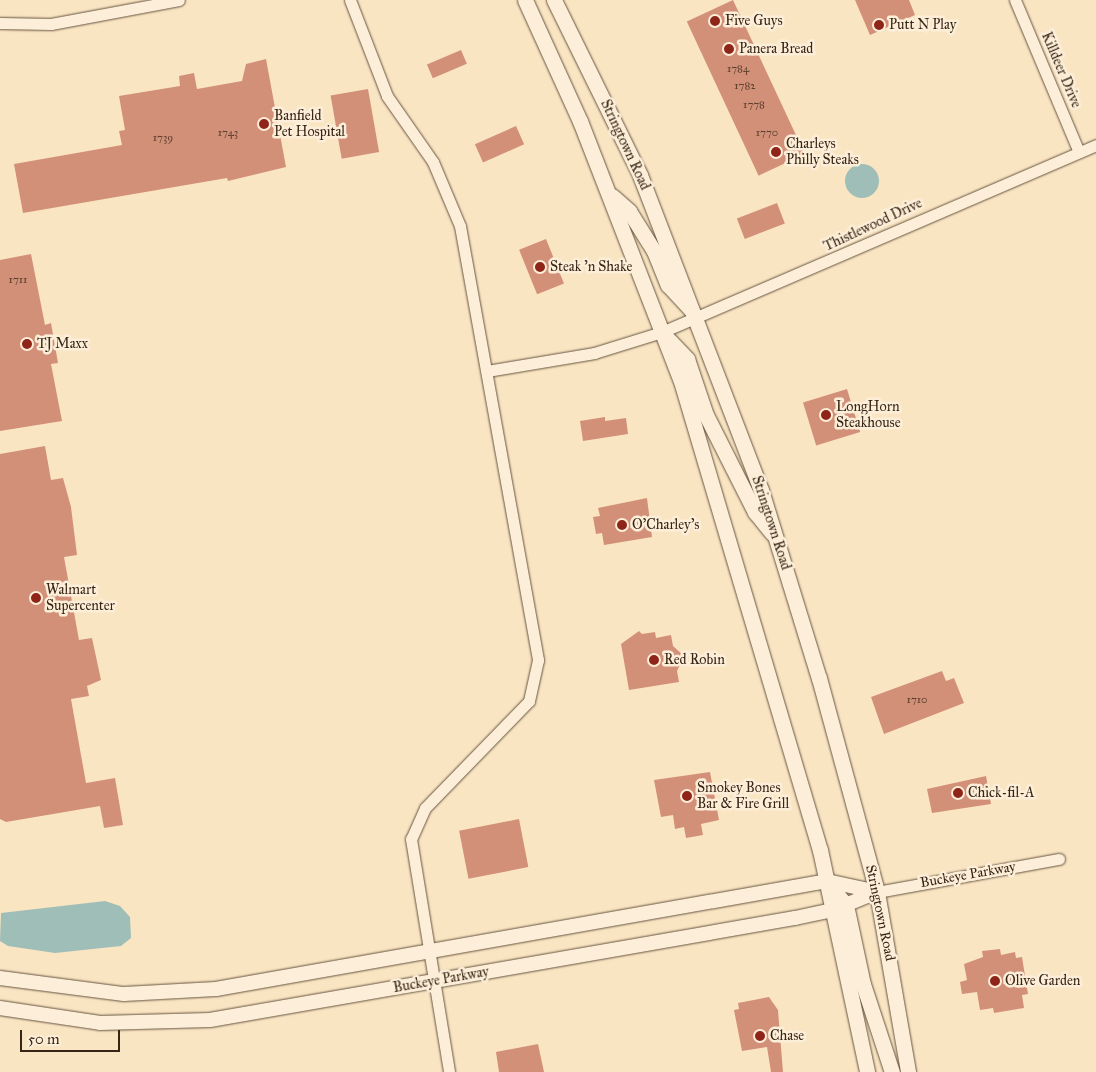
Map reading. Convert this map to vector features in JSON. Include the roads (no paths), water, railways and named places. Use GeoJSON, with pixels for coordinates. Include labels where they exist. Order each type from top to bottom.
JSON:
{"type":"FeatureCollection","features":[{"type":"Feature","properties":{"kind":"main road"},"geometry":{"type":"LineString","coordinates":[[525,0],[610,193],[662,332],[732,545],[827,882],[839,907],[892,1072]]}},
{"type":"Feature","properties":{"kind":"main road","name":"Stringtown Road"},"geometry":{"type":"LineString","coordinates":[[554,0],[640,175],[699,319],[778,540],[877,892],[908,1072]]}},
{"type":"Feature","properties":{"kind":"main road"},"geometry":{"type":"LineString","coordinates":[[610,193],[629,211],[654,251],[668,285],[699,319]]}},
{"type":"Feature","properties":{"kind":"main road"},"geometry":{"type":"LineString","coordinates":[[662,332],[687,359],[706,415],[755,512],[778,540]]}},
{"type":"Feature","properties":{"kind":"main road"},"geometry":{"type":"LineString","coordinates":[[839,907],[867,1072]]}},
{"type":"Feature","properties":{"kind":"street"},"geometry":{"type":"LineString","coordinates":[[0,23],[51,24],[179,0]]}},
{"type":"Feature","properties":{"kind":"street"},"geometry":{"type":"LineString","coordinates":[[350,0],[387,96],[433,162],[460,226],[515,513],[538,675],[520,712],[425,808],[414,828],[410,850],[449,1072]]}},
{"type":"Feature","properties":{"kind":"street","name":"Killdeer Drive"},"geometry":{"type":"LineString","coordinates":[[1015,0],[1079,152]]}},
{"type":"Feature","properties":{"kind":"street","name":"Thistlewood Drive"},"geometry":{"type":"LineString","coordinates":[[487,371],[594,353],[699,319],[1096,145]]}},
{"type":"Feature","properties":{"kind":"street","name":"Buckeye Parkway"},"geometry":{"type":"LineString","coordinates":[[0,1008],[57,1018],[142,1024],[243,1015],[434,982],[839,907],[877,892],[1059,859]]}},
{"type":"Feature","properties":{"kind":"street","name":"Buckeye Parkway"},"geometry":{"type":"LineString","coordinates":[[0,978],[102,993],[176,993],[428,954],[827,882],[877,892]]}},
{"type":"Feature","properties":{"kind":"water"},"geometry":{"type":"Polygon","coordinates":[[[862,164],[874,169],[879,181],[874,193],[862,198],[850,193],[845,181],[850,169],[862,164]]]}},
{"type":"Feature","properties":{"kind":"water"},"geometry":{"type":"Polygon","coordinates":[[[105,901],[120,906],[130,917],[131,938],[121,946],[55,953],[8,946],[0,941],[1,913],[105,901]]]}},
{"type":"Feature","properties":{"kind":"place","name":"Five Guys"},"geometry":{"type":"Point","coordinates":[715,21]}},
{"type":"Feature","properties":{"kind":"place","name":"Putt N Play"},"geometry":{"type":"Point","coordinates":[879,25]}},
{"type":"Feature","properties":{"kind":"place","name":"Panera Bread"},"geometry":{"type":"Point","coordinates":[729,49]}},
{"type":"Feature","properties":{"kind":"place","name":"Banfield Pet Hospital"},"geometry":{"type":"Point","coordinates":[264,124]}},
{"type":"Feature","properties":{"kind":"place","name":"Charleys Philly Steaks"},"geometry":{"type":"Point","coordinates":[776,152]}},
{"type":"Feature","properties":{"kind":"place","name":"Steak 'n Shake"},"geometry":{"type":"Point","coordinates":[540,267]}},
{"type":"Feature","properties":{"kind":"place","name":"TJ Maxx"},"geometry":{"type":"Point","coordinates":[27,344]}},
{"type":"Feature","properties":{"kind":"place","name":"LongHorn Steakhouse"},"geometry":{"type":"Point","coordinates":[826,415]}},
{"type":"Feature","properties":{"kind":"place","name":"O'Charley's"},"geometry":{"type":"Point","coordinates":[622,525]}},
{"type":"Feature","properties":{"kind":"place","name":"Walmart Supercenter"},"geometry":{"type":"Point","coordinates":[36,598]}},
{"type":"Feature","properties":{"kind":"place","name":"Red Robin"},"geometry":{"type":"Point","coordinates":[654,660]}},
{"type":"Feature","properties":{"kind":"place","name":"Chick-fil-A"},"geometry":{"type":"Point","coordinates":[958,793]}},
{"type":"Feature","properties":{"kind":"place","name":"Smokey Bones Bar & Fire Grill"},"geometry":{"type":"Point","coordinates":[687,796]}},
{"type":"Feature","properties":{"kind":"place","name":"Olive Garden"},"geometry":{"type":"Point","coordinates":[995,981]}},
{"type":"Feature","properties":{"kind":"place","name":"Chase"},"geometry":{"type":"Point","coordinates":[760,1036]}}]}
